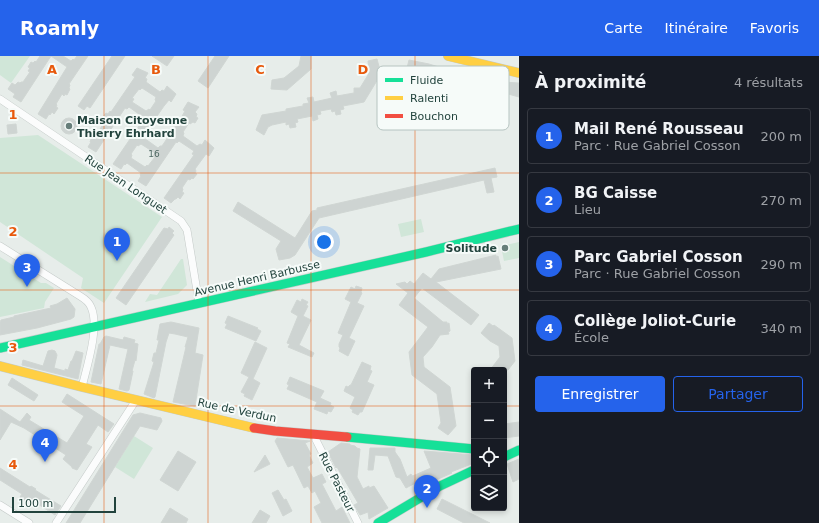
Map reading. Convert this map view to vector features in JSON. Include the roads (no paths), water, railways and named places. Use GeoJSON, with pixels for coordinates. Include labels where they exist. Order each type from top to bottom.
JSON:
{"type":"FeatureCollection","features":[{"type":"Feature","properties":{"kind":"street"},"geometry":{"type":"LineString","coordinates":[[448,56],[490,66]]}},
{"type":"Feature","properties":{"kind":"street"},"geometry":{"type":"LineString","coordinates":[[509,71],[519,73]]}},
{"type":"Feature","properties":{"kind":"street","name":"Rue Jean Longuet"},"geometry":{"type":"LineString","coordinates":[[0,99],[181,221],[187,230],[199,303]]}},
{"type":"Feature","properties":{"kind":"street","name":"Avenue Henri Barbusse"},"geometry":{"type":"LineString","coordinates":[[0,348],[420,253],[519,229]]}},
{"type":"Feature","properties":{"kind":"street"},"geometry":{"type":"LineString","coordinates":[[0,246],[88,302],[91,308],[94,326],[93,338],[82,387]]}},
{"type":"Feature","properties":{"kind":"street","name":"Rue de Verdun"},"geometry":{"type":"LineString","coordinates":[[0,366],[245,426],[276,431],[471,449]]}},
{"type":"Feature","properties":{"kind":"street"},"geometry":{"type":"LineString","coordinates":[[56,523],[136,400]]}},
{"type":"Feature","properties":{"kind":"street","name":"Rue Pasteur"},"geometry":{"type":"LineString","coordinates":[[316,440],[358,523]]}},
{"type":"Feature","properties":{"kind":"street"},"geometry":{"type":"LineString","coordinates":[[507,456],[519,450]]}},
{"type":"Feature","properties":{"kind":"street"},"geometry":{"type":"LineString","coordinates":[[378,523],[440,486],[471,471]]}},
{"type":"Feature","properties":{"kind":"street"},"geometry":{"type":"LineString","coordinates":[[0,505],[28,523]]}},
{"type":"Feature","properties":{"kind":"place","name":"Maison Citoyenne Thierry Ehrhard"},"geometry":{"type":"Point","coordinates":[69,126]}},
{"type":"Feature","properties":{"kind":"place","name":"Solitude"},"geometry":{"type":"Point","coordinates":[505,248]}},
{"type":"Feature","properties":{"kind":"place","name":"Mail René Rousseau"},"geometry":{"type":"Point","coordinates":[117,261]}},
{"type":"Feature","properties":{"kind":"place","name":"Parc Gabriel Cosson"},"geometry":{"type":"Point","coordinates":[27,287]}},
{"type":"Feature","properties":{"kind":"place","name":"Collège Joliot-Curie"},"geometry":{"type":"Point","coordinates":[45,462]}},
{"type":"Feature","properties":{"kind":"place","name":"BG Caisse"},"geometry":{"type":"Point","coordinates":[427,508]}}]}
